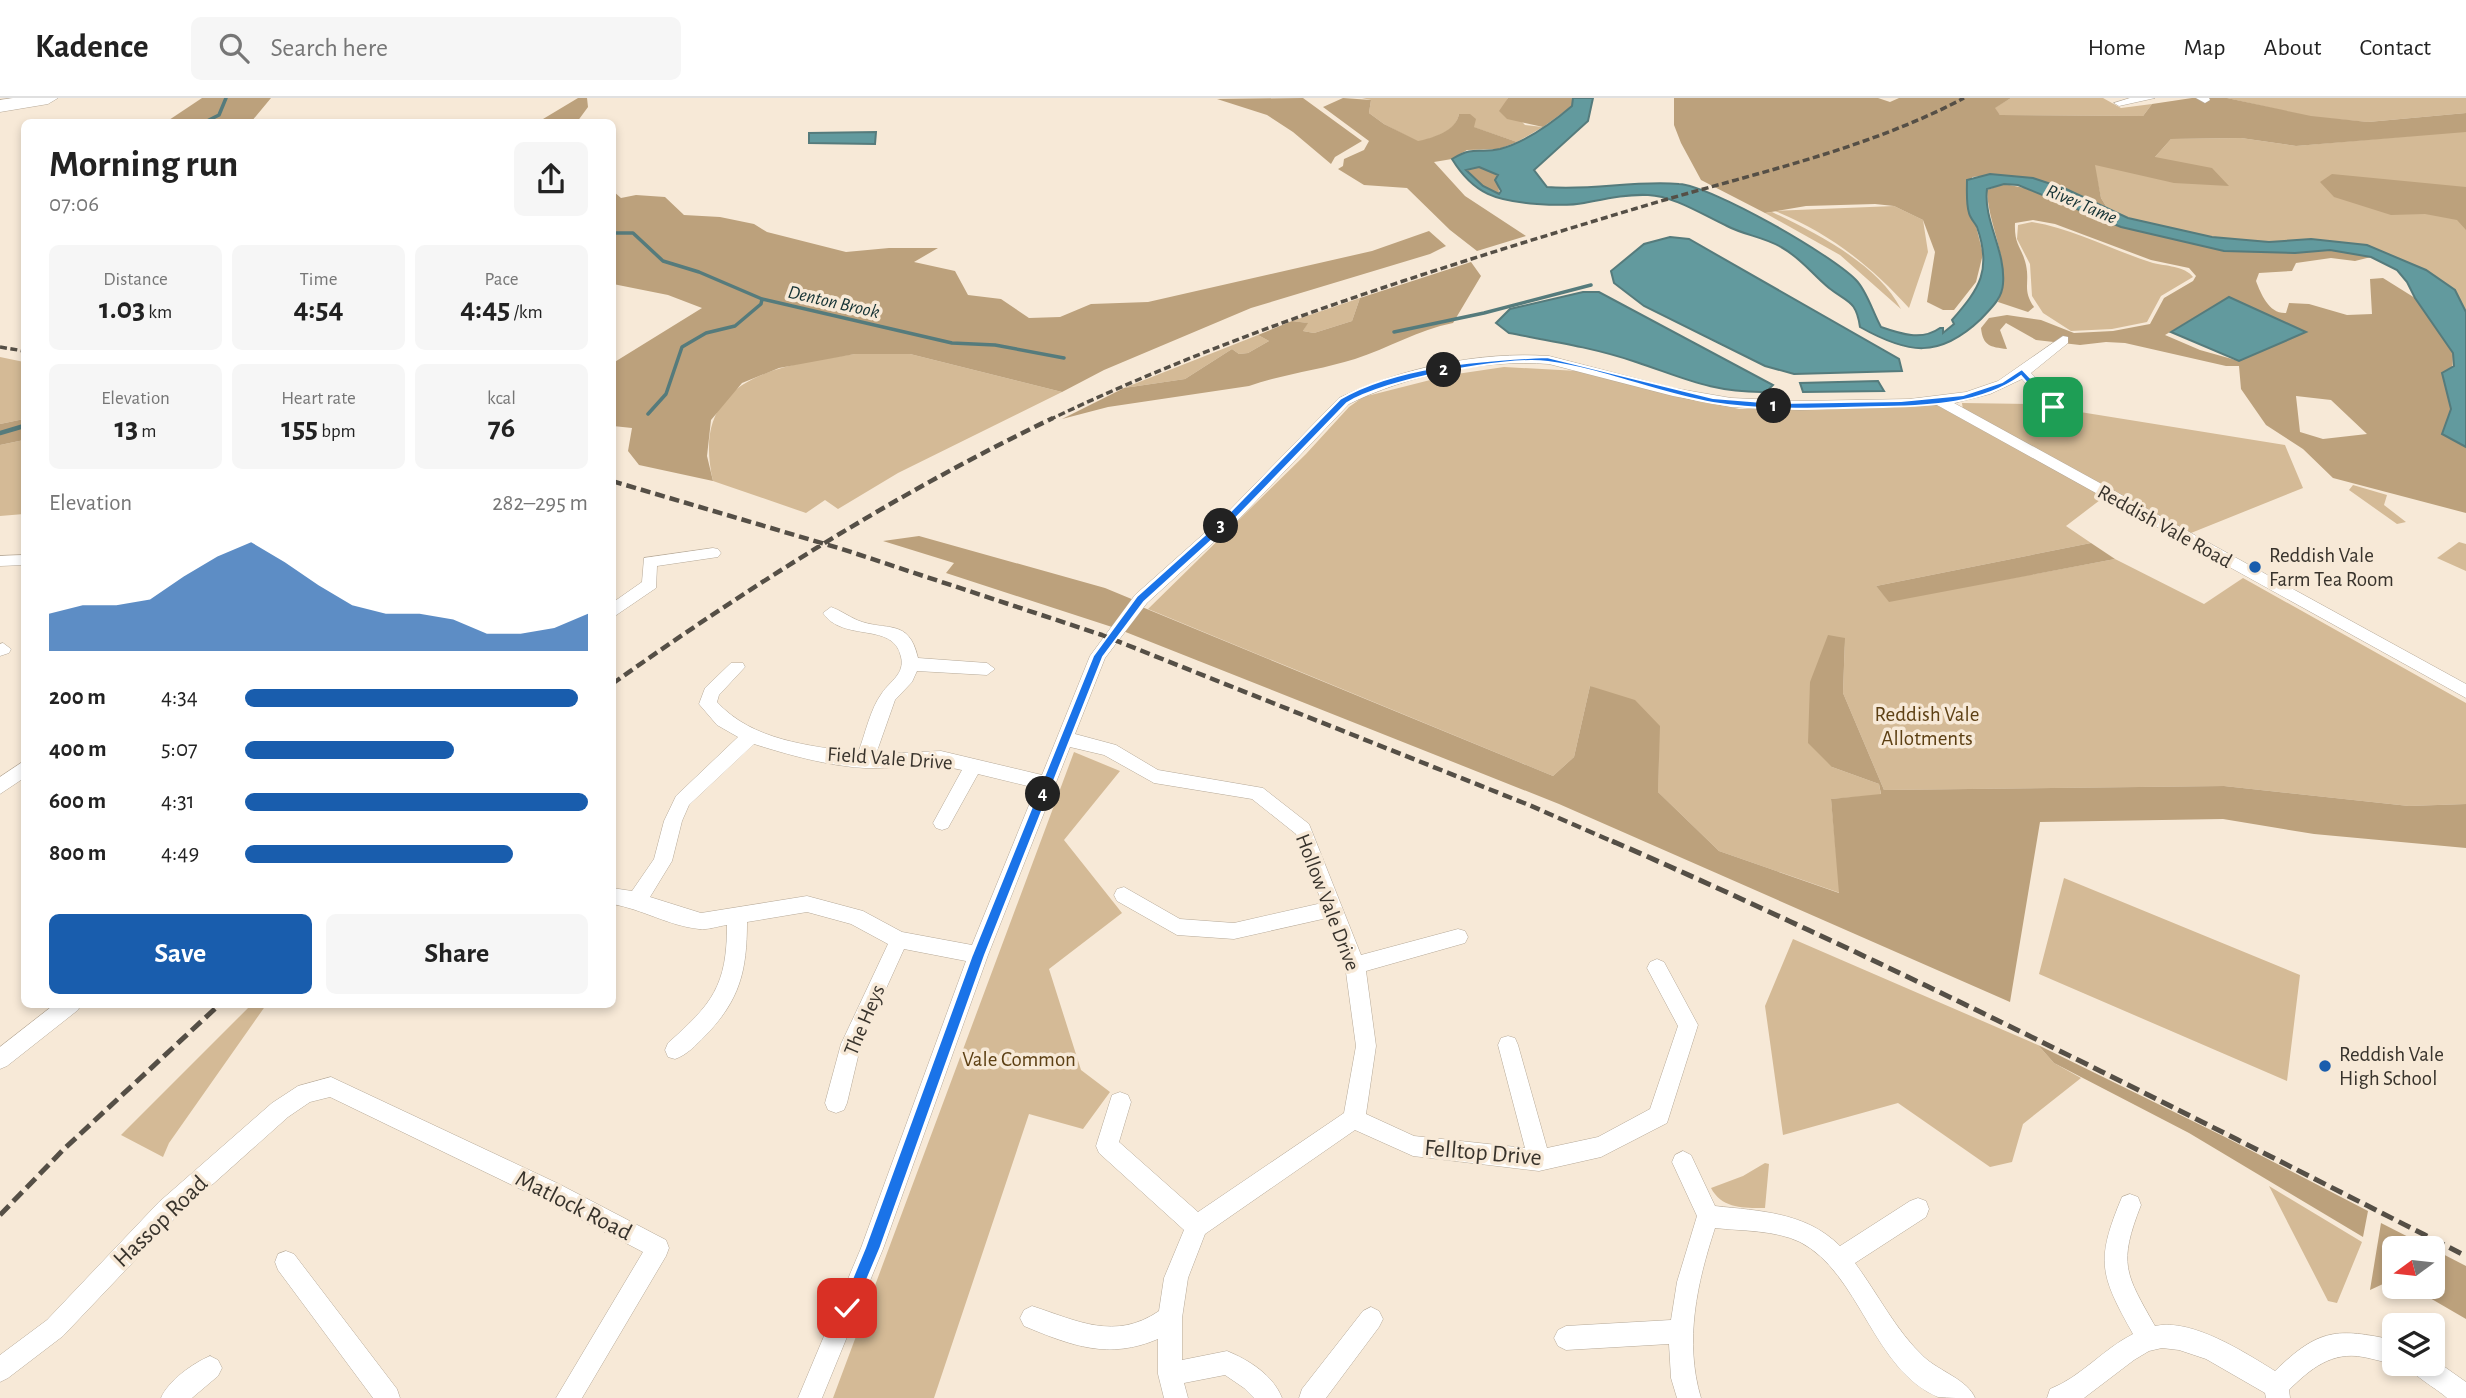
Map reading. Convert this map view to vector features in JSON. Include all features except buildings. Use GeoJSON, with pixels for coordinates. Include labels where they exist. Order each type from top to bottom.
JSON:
{"type":"FeatureCollection","features":[{"type":"Feature","properties":{"kind":"highway"},"geometry":{"type":"LineString","coordinates":[[0,106],[48,98]]}},
{"type":"Feature","properties":{"kind":"street"},"geometry":{"type":"LineString","coordinates":[[2119,103],[2151,98]]}},
{"type":"Feature","properties":{"kind":"street"},"geometry":{"type":"LineString","coordinates":[[810,1398],[872,1249],[978,955],[1098,656],[1141,599],[1231,518],[1344,401],[1361,391],[1416,375],[1505,361],[1547,359],[1713,400],[1775,406],[1938,400],[1964,397],[2005,383],[2063,340]]}},
{"type":"Feature","properties":{"kind":"street"},"geometry":{"type":"LineString","coordinates":[[2022,371],[2053,407]]}},
{"type":"Feature","properties":{"kind":"street","name":"Reddish Vale Road"},"geometry":{"type":"LineString","coordinates":[[1938,400],[2466,692]]}},
{"type":"Feature","properties":{"kind":"street"},"geometry":{"type":"LineString","coordinates":[[616,609],[650,584],[649,562],[713,553]]}},
{"type":"Feature","properties":{"kind":"street"},"geometry":{"type":"LineString","coordinates":[[0,561],[21,560]]}},
{"type":"Feature","properties":{"kind":"street"},"geometry":{"type":"LineString","coordinates":[[831,612],[855,626],[896,633],[907,645],[911,664],[906,678],[888,697],[864,761]]}},
{"type":"Feature","properties":{"kind":"street"},"geometry":{"type":"LineString","coordinates":[[911,664],[987,669]]}},
{"type":"Feature","properties":{"kind":"street","name":"Field Vale Drive"},"geometry":{"type":"LineString","coordinates":[[737,667],[711,692],[708,704],[723,720],[751,736],[796,750],[864,761],[941,758],[1047,783]]}},
{"type":"Feature","properties":{"kind":"street"},"geometry":{"type":"LineString","coordinates":[[638,900],[663,861],[673,821],[682,801],[751,736]]}},
{"type":"Feature","properties":{"kind":"street","name":"Hollow Vale Drive"},"geometry":{"type":"LineString","coordinates":[[1064,739],[1091,743],[1110,750],[1154,776],[1257,793],[1303,829],[1355,965],[1366,1046],[1354,1119]]}},
{"type":"Feature","properties":{"kind":"street"},"geometry":{"type":"LineString","coordinates":[[942,823],[974,765]]}},
{"type":"Feature","properties":{"kind":"street"},"geometry":{"type":"LineString","coordinates":[[3,786],[21,771]]}},
{"type":"Feature","properties":{"kind":"street"},"geometry":{"type":"LineString","coordinates":[[3,786],[21,791]]}},
{"type":"Feature","properties":{"kind":"street"},"geometry":{"type":"LineString","coordinates":[[1124,895],[1177,927],[1234,931],[1334,908]]}},
{"type":"Feature","properties":{"kind":"street"},"geometry":{"type":"LineString","coordinates":[[616,896],[638,900],[668,913],[702,920],[807,904],[856,917],[900,940],[978,955]]}},
{"type":"Feature","properties":{"kind":"street"},"geometry":{"type":"LineString","coordinates":[[675,1050],[718,1004],[733,977],[737,916]]}},
{"type":"Feature","properties":{"kind":"street"},"geometry":{"type":"LineString","coordinates":[[1355,965],[1458,937]]}},
{"type":"Feature","properties":{"kind":"street","name":"The Heys"},"geometry":{"type":"LineString","coordinates":[[836,1103],[851,1044],[900,940]]}},
{"type":"Feature","properties":{"kind":"street","name":"Felltop Drive"},"geometry":{"type":"LineString","coordinates":[[1354,1119],[1413,1146],[1539,1160],[1601,1147],[1659,1116],[1688,1025],[1657,968]]}},
{"type":"Feature","properties":{"kind":"street"},"geometry":{"type":"LineString","coordinates":[[0,1059],[66,1008]]}},
{"type":"Feature","properties":{"kind":"street"},"geometry":{"type":"LineString","coordinates":[[1508,1045],[1539,1160]]}},
{"type":"Feature","properties":{"kind":"street","name":"Hassop Road"},"geometry":{"type":"LineString","coordinates":[[0,1370],[55,1328],[167,1210],[280,1111],[305,1093],[331,1087]]}},
{"type":"Feature","properties":{"kind":"street","name":"Matlock Road"},"geometry":{"type":"LineString","coordinates":[[331,1087],[551,1192],[658,1248],[568,1398]]}},
{"type":"Feature","properties":{"kind":"street"},"geometry":{"type":"LineString","coordinates":[[1120,1102],[1107,1146],[1197,1226]]}},
{"type":"Feature","properties":{"kind":"street"},"geometry":{"type":"LineString","coordinates":[[1175,1398],[1170,1374],[1170,1318],[1176,1278],[1197,1226],[1354,1119]]}},
{"type":"Feature","properties":{"kind":"street"},"geometry":{"type":"LineString","coordinates":[[1683,1162],[1708,1216],[1689,1274],[1681,1331],[1684,1387],[1689,1398]]}},
{"type":"Feature","properties":{"kind":"street"},"geometry":{"type":"LineString","coordinates":[[2130,1205],[2115,1240],[2114,1274],[2149,1339]]}},
{"type":"Feature","properties":{"kind":"street"},"geometry":{"type":"LineString","coordinates":[[1837,1261],[1880,1236],[1918,1209]]}},
{"type":"Feature","properties":{"kind":"street"},"geometry":{"type":"LineString","coordinates":[[1708,1216],[1770,1224],[1810,1235],[1837,1261],[1906,1356],[1930,1379],[1963,1398]]}},
{"type":"Feature","properties":{"kind":"street"},"geometry":{"type":"LineString","coordinates":[[286,1262],[388,1398]]}},
{"type":"Feature","properties":{"kind":"street"},"geometry":{"type":"LineString","coordinates":[[1032,1318],[1111,1342],[1150,1334],[1170,1318]]}},
{"type":"Feature","properties":{"kind":"street"},"geometry":{"type":"LineString","coordinates":[[1311,1398],[1371,1319]]}},
{"type":"Feature","properties":{"kind":"street"},"geometry":{"type":"LineString","coordinates":[[1566,1338],[1681,1331]]}},
{"type":"Feature","properties":{"kind":"street"},"geometry":{"type":"LineString","coordinates":[[2059,1398],[2067,1396],[2149,1339],[2176,1337],[2199,1344],[2234,1359],[2278,1392],[2288,1373],[2311,1356],[2343,1343],[2382,1350]]}},
{"type":"Feature","properties":{"kind":"street"},"geometry":{"type":"LineString","coordinates":[[1170,1374],[1227,1363],[1252,1379],[1270,1398]]}},
{"type":"Feature","properties":{"kind":"street"},"geometry":{"type":"LineString","coordinates":[[173,1398],[210,1368]]}},
{"type":"Feature","properties":{"kind":"street"},"geometry":{"type":"LineString","coordinates":[[2439,1376],[2466,1398]]}},
{"type":"Feature","properties":{"kind":"green space"},"geometry":{"type":"Polygon","coordinates":[[[1362,98],[1508,98],[1505,104],[1525,125],[1543,127],[1517,142],[1473,127],[1459,114],[1449,130],[1418,142],[1369,113],[1371,100],[1362,98]]]}},
{"type":"Feature","properties":{"kind":"green space"},"geometry":{"type":"Polygon","coordinates":[[[2011,98],[2103,98],[2121,108],[2152,104],[2143,116],[2000,115],[1994,108],[2011,98]]]}},
{"type":"Feature","properties":{"kind":"green space"},"geometry":{"type":"Polygon","coordinates":[[[2227,98],[2466,98],[2466,113],[2368,122],[2311,117],[2227,98]]]}},
{"type":"Feature","properties":{"kind":"green space"},"geometry":{"type":"Polygon","coordinates":[[[2466,131],[2466,312],[2455,290],[2426,270],[2367,245],[2311,239],[2269,242],[2212,237],[2128,218],[2109,211],[2101,198],[2094,165],[2155,157],[2171,139],[2241,138],[2296,146],[2466,131]]]}},
{"type":"Feature","properties":{"kind":"green space"},"geometry":{"type":"Polygon","coordinates":[[[1894,206],[1923,220],[1928,252],[1909,308],[1847,251],[1813,229],[1775,211],[1894,206]]]}},
{"type":"Feature","properties":{"kind":"green space"},"geometry":{"type":"Polygon","coordinates":[[[1772,212],[1826,240],[1862,264],[1891,293],[1901,309],[1840,255],[1765,213],[1772,212]]]}},
{"type":"Feature","properties":{"kind":"green space"},"geometry":{"type":"Polygon","coordinates":[[[2032,222],[2078,235],[2153,263],[2180,269],[2193,277],[2161,296],[2147,322],[2112,329],[2071,331],[2043,313],[2032,296],[2030,264],[2017,239],[2018,225],[2032,222]]]}},
{"type":"Feature","properties":{"kind":"green space"},"geometry":{"type":"Polygon","coordinates":[[[1360,298],[1352,321],[1314,333],[1303,331],[1307,323],[1292,321],[1360,298]]]}},
{"type":"Feature","properties":{"kind":"green space"},"geometry":{"type":"Polygon","coordinates":[[[1258,335],[1269,341],[1248,353],[1239,354],[1232,349],[1185,379],[1124,388],[1258,335]]]}},
{"type":"Feature","properties":{"kind":"green space"},"geometry":{"type":"Polygon","coordinates":[[[855,354],[910,354],[1062,392],[898,473],[838,509],[825,500],[806,513],[713,481],[709,446],[714,419],[727,398],[745,383],[769,372],[796,364],[855,354]]]}},
{"type":"Feature","properties":{"kind":"green space"},"geometry":{"type":"Polygon","coordinates":[[[0,357],[21,361],[21,420],[0,424],[0,357]]]}},
{"type":"Feature","properties":{"kind":"green space","name":"Reddish Vale Allotments"},"geometry":{"type":"Polygon","coordinates":[[[1504,367],[1578,371],[1739,409],[1933,403],[2104,497],[2066,526],[2091,543],[1876,586],[1889,601],[2115,559],[2204,604],[2243,578],[2466,703],[2466,804],[2409,806],[2224,786],[1884,790],[1843,693],[1845,638],[1832,767],[1879,784],[1881,795],[1831,799],[1840,893],[1719,851],[1658,792],[1659,726],[1590,686],[1574,757],[1553,776],[1148,609],[1306,454],[1349,407],[1363,397],[1450,375],[1504,367]]]}},
{"type":"Feature","properties":{"kind":"green space"},"geometry":{"type":"Polygon","coordinates":[[[1962,403],[2030,404],[2285,445],[2303,488],[2186,535],[1963,410],[1962,403]]]}},
{"type":"Feature","properties":{"kind":"green space"},"geometry":{"type":"Polygon","coordinates":[[[21,441],[21,514],[0,516],[0,445],[21,441]]]}},
{"type":"Feature","properties":{"kind":"green space"},"geometry":{"type":"Polygon","coordinates":[[[2353,485],[2387,495],[2384,505],[2406,522],[2397,524],[2349,490],[2353,485]]]}},
{"type":"Feature","properties":{"kind":"green space"},"geometry":{"type":"Polygon","coordinates":[[[2459,542],[2466,544],[2466,571],[2437,558],[2459,542]]]}},
{"type":"Feature","properties":{"kind":"green space","name":"Vale Common"},"geometry":{"type":"Polygon","coordinates":[[[1074,752],[1120,771],[1064,840],[1122,913],[1049,969],[1081,1070],[1110,1092],[1083,1129],[1029,1114],[934,1398],[833,1398],[1074,752]]]}},
{"type":"Feature","properties":{"kind":"green space"},"geometry":{"type":"Polygon","coordinates":[[[2064,878],[2300,975],[2287,1081],[2039,974],[2064,878]]]}},
{"type":"Feature","properties":{"kind":"green space"},"geometry":{"type":"Polygon","coordinates":[[[1793,939],[2038,1045],[2054,1063],[2081,1078],[2023,1124],[2012,1162],[1990,1167],[1898,1103],[1783,1135],[1765,1006],[1793,939]]]}},
{"type":"Feature","properties":{"kind":"green space"},"geometry":{"type":"Polygon","coordinates":[[[248,1008],[264,1008],[169,1143],[163,1157],[121,1135],[248,1008]]]}},
{"type":"Feature","properties":{"kind":"green space"},"geometry":{"type":"Polygon","coordinates":[[[1765,1163],[1769,1164],[1765,1208],[1727,1204],[1711,1188],[1743,1176],[1765,1163]]]}},
{"type":"Feature","properties":{"kind":"green space"},"geometry":{"type":"Polygon","coordinates":[[[2269,1186],[2362,1242],[2337,1303],[2328,1301],[2269,1186]]]}},
{"type":"Feature","properties":{"kind":"shaded area"},"geometry":{"type":"Polygon","coordinates":[[[202,98],[271,98],[254,119],[170,119],[202,98]]]}},
{"type":"Feature","properties":{"kind":"shaded area"},"geometry":{"type":"Polygon","coordinates":[[[578,98],[587,98],[588,107],[579,119],[543,119],[578,98]]]}},
{"type":"Feature","properties":{"kind":"shaded area"},"geometry":{"type":"Polygon","coordinates":[[[1303,98],[1362,141],[1335,157],[1331,164],[1293,132],[1267,115],[1217,99],[1303,98]]]}},
{"type":"Feature","properties":{"kind":"shaded area"},"geometry":{"type":"Polygon","coordinates":[[[1343,98],[1371,100],[1369,113],[1384,124],[1418,141],[1437,136],[1449,129],[1459,114],[1470,114],[1476,119],[1474,127],[1517,142],[1499,149],[1467,150],[1452,159],[1434,162],[1465,196],[1526,236],[1477,251],[1450,230],[1407,188],[1364,185],[1338,169],[1343,166],[1344,159],[1364,150],[1369,141],[1323,107],[1343,98]]]}},
{"type":"Feature","properties":{"kind":"shaded area"},"geometry":{"type":"Polygon","coordinates":[[[1508,98],[1573,98],[1572,106],[1543,127],[1507,119],[1499,111],[1508,98]]]}},
{"type":"Feature","properties":{"kind":"shaded area"},"geometry":{"type":"Polygon","coordinates":[[[1674,98],[1878,98],[1890,102],[1899,98],[2011,98],[1995,108],[2000,115],[2143,116],[2152,104],[2192,98],[2227,98],[2311,116],[2368,122],[2466,113],[2466,132],[2296,146],[2241,138],[2171,139],[2155,157],[2212,168],[2229,186],[2174,183],[2095,165],[2101,198],[2109,211],[2043,182],[2008,176],[1972,177],[1969,213],[1976,226],[1983,254],[1976,282],[1954,310],[1943,310],[1927,302],[1935,252],[1923,220],[1894,206],[1875,204],[1806,206],[1765,213],[1701,180],[1674,125],[1674,98]]]}},
{"type":"Feature","properties":{"kind":"shaded area"},"geometry":{"type":"Polygon","coordinates":[[[1479,167],[1498,175],[1499,194],[1483,186],[1466,170],[1479,167]]]}},
{"type":"Feature","properties":{"kind":"shaded area"},"geometry":{"type":"Polygon","coordinates":[[[2332,174],[2466,187],[2466,230],[2457,220],[2425,214],[2391,215],[2334,197],[2320,182],[2332,174]]]}},
{"type":"Feature","properties":{"kind":"shaded area"},"geometry":{"type":"Polygon","coordinates":[[[2004,184],[2035,190],[2121,227],[2224,251],[2295,253],[2330,250],[2371,257],[2355,261],[2331,258],[2296,263],[2292,271],[2259,273],[2256,281],[2270,307],[2286,313],[2289,303],[2309,304],[2347,315],[2372,314],[2370,279],[2383,278],[2415,298],[2453,353],[2451,409],[2442,434],[2466,447],[2466,513],[2333,478],[2303,449],[2266,425],[2241,389],[2239,366],[2226,366],[2125,343],[2080,345],[2036,340],[2006,323],[2000,330],[2007,349],[1988,344],[1981,328],[1989,318],[2007,315],[2041,320],[2074,333],[2113,331],[2150,324],[2164,298],[2193,281],[2196,276],[2189,268],[2151,260],[2055,224],[2033,220],[2015,223],[2015,231],[2026,265],[2028,296],[2034,307],[2028,312],[1998,302],[2003,273],[1987,190],[2004,184]],[[2229,297],[2165,335],[2200,350],[2239,361],[2229,297]],[[2296,396],[2300,432],[2323,439],[2367,434],[2331,400],[2296,396]]]}},
{"type":"Feature","properties":{"kind":"shaded area"},"geometry":{"type":"Polygon","coordinates":[[[616,194],[621,198],[636,195],[665,197],[684,215],[720,217],[754,224],[767,232],[846,252],[889,248],[938,248],[914,262],[955,271],[968,295],[1001,299],[1029,318],[1060,317],[1091,304],[1148,302],[1372,251],[1429,231],[1446,246],[1430,254],[1251,308],[1104,370],[1062,392],[910,354],[855,354],[779,368],[742,383],[711,420],[707,456],[713,481],[639,465],[628,451],[632,428],[616,426],[616,361],[702,308],[668,295],[616,285],[616,194]]]}},
{"type":"Feature","properties":{"kind":"shaded area"},"geometry":{"type":"Polygon","coordinates":[[[1471,262],[1481,276],[1453,323],[1428,330],[1368,355],[1249,386],[1108,407],[1062,419],[1124,388],[1185,379],[1232,349],[1239,354],[1248,353],[1269,341],[1258,335],[1292,321],[1308,323],[1303,331],[1314,333],[1352,321],[1360,298],[1471,262]]]}},
{"type":"Feature","properties":{"kind":"shaded area"},"geometry":{"type":"Polygon","coordinates":[[[21,420],[21,441],[0,445],[0,424],[21,420]]]}},
{"type":"Feature","properties":{"kind":"shaded area"},"geometry":{"type":"Polygon","coordinates":[[[919,536],[1105,588],[1134,600],[1112,627],[946,573],[954,563],[883,541],[919,536]]]}},
{"type":"Feature","properties":{"kind":"shaded area"},"geometry":{"type":"Polygon","coordinates":[[[2091,543],[2115,559],[1889,602],[1876,586],[2091,543]]]}},
{"type":"Feature","properties":{"kind":"shaded area"},"geometry":{"type":"Polygon","coordinates":[[[1142,607],[1553,776],[1574,757],[1590,686],[1635,700],[1660,726],[1658,792],[1719,851],[1839,893],[1831,799],[1881,794],[1879,784],[1832,767],[1808,743],[1810,682],[1828,635],[1845,638],[1843,693],[1884,790],[2224,786],[2409,806],[2466,804],[2466,848],[2314,834],[2223,819],[2040,822],[2010,1002],[1559,804],[1123,631],[1142,607]]]}},
{"type":"Feature","properties":{"kind":"shaded area"},"geometry":{"type":"Polygon","coordinates":[[[2038,1045],[2368,1211],[2363,1237],[2189,1133],[2054,1063],[2038,1045]]]}},
{"type":"Feature","properties":{"kind":"shaded area"},"geometry":{"type":"Polygon","coordinates":[[[2381,1223],[2406,1236],[2382,1236],[2382,1284],[2370,1290],[2381,1223]]]}},
{"type":"Feature","properties":{"kind":"shaded area"},"geometry":{"type":"Polygon","coordinates":[[[2445,1255],[2466,1266],[2466,1319],[2432,1299],[2445,1299],[2445,1255]]]}},
{"type":"Feature","properties":{"kind":"water","name":"River Tame"},"geometry":{"type":"Polygon","coordinates":[[[1573,98],[1593,98],[1588,121],[1534,170],[1547,187],[1580,188],[1662,183],[1679,184],[1717,196],[1771,223],[1843,269],[1860,285],[1881,327],[1904,334],[1926,334],[1940,328],[1943,328],[1943,333],[1954,324],[1952,320],[1976,288],[1981,278],[1983,255],[1977,227],[1968,209],[1967,180],[1990,174],[2033,178],[2066,189],[2128,218],[2212,237],[2269,242],[2311,239],[2367,245],[2426,270],[2455,290],[2466,312],[2466,447],[2442,434],[2451,409],[2442,373],[2454,366],[2453,353],[2397,270],[2371,257],[2330,250],[2295,253],[2224,251],[2121,227],[2018,185],[2004,184],[1987,189],[1988,212],[2003,272],[2003,284],[1998,299],[1981,319],[1951,341],[1923,348],[1908,347],[1860,327],[1850,303],[1788,251],[1678,202],[1658,196],[1640,195],[1566,205],[1510,201],[1478,188],[1452,159],[1466,152],[1500,149],[1519,142],[1572,106],[1573,98]],[[1479,167],[1466,170],[1483,186],[1499,194],[1501,191],[1495,180],[1498,175],[1479,167]]]}},
{"type":"Feature","properties":{"kind":"water"},"geometry":{"type":"Polygon","coordinates":[[[876,132],[875,144],[809,143],[809,133],[876,132]]]}},
{"type":"Feature","properties":{"kind":"water"},"geometry":{"type":"Polygon","coordinates":[[[1670,237],[1689,239],[1899,359],[1902,371],[1794,374],[1765,366],[1644,306],[1614,283],[1611,271],[1644,244],[1670,237]]]}},
{"type":"Feature","properties":{"kind":"water"},"geometry":{"type":"Polygon","coordinates":[[[1583,292],[1599,292],[1773,385],[1766,392],[1714,387],[1605,353],[1509,333],[1496,323],[1510,309],[1583,292]]]}},
{"type":"Feature","properties":{"kind":"water"},"geometry":{"type":"Polygon","coordinates":[[[2229,297],[2306,332],[2239,361],[2171,332],[2229,297]]]}},
{"type":"Feature","properties":{"kind":"water"},"geometry":{"type":"Polygon","coordinates":[[[1878,381],[1884,391],[1803,392],[1800,383],[1878,381]]]}},
{"type":"Feature","properties":{"kind":"waterway","name":"Denton Brook"},"geometry":{"type":"LineString","coordinates":[[211,119],[219,115],[226,98]]}},
{"type":"Feature","properties":{"kind":"waterway","name":"Denton Brook"},"geometry":{"type":"LineString","coordinates":[[616,233],[633,233],[663,261],[699,272],[762,299]]}},
{"type":"Feature","properties":{"kind":"waterway"},"geometry":{"type":"LineString","coordinates":[[1394,332],[1484,313],[1591,285]]}},
{"type":"Feature","properties":{"kind":"waterway"},"geometry":{"type":"LineString","coordinates":[[648,414],[666,394],[682,347],[706,333],[735,326],[761,304],[762,299]]}},
{"type":"Feature","properties":{"kind":"waterway","name":"Denton Brook"},"geometry":{"type":"LineString","coordinates":[[762,299],[952,343],[995,345],[1064,358]]}},
{"type":"Feature","properties":{"kind":"waterway"},"geometry":{"type":"LineString","coordinates":[[0,433],[21,427]]}},
{"type":"Feature","properties":{"kind":"railway"},"geometry":{"type":"LineString","coordinates":[[1049,420],[1192,358],[1337,303],[1559,232],[1844,148],[1925,117],[1964,98]]}},
{"type":"Feature","properties":{"kind":"railway"},"geometry":{"type":"LineString","coordinates":[[0,347],[21,350]]}},
{"type":"Feature","properties":{"kind":"railway"},"geometry":{"type":"LineString","coordinates":[[1049,420],[1053,418]]}},
{"type":"Feature","properties":{"kind":"railway"},"geometry":{"type":"LineString","coordinates":[[824,544],[938,477],[1049,420]]}},
{"type":"Feature","properties":{"kind":"railway"},"geometry":{"type":"LineString","coordinates":[[616,482],[824,544]]}},
{"type":"Feature","properties":{"kind":"railway"},"geometry":{"type":"LineString","coordinates":[[616,681],[718,611],[824,544]]}},
{"type":"Feature","properties":{"kind":"railway"},"geometry":{"type":"LineString","coordinates":[[824,544],[1102,635],[1529,805],[1616,843]]}},
{"type":"Feature","properties":{"kind":"railway"},"geometry":{"type":"LineString","coordinates":[[1612,841],[1935,990],[2466,1256]]}},
{"type":"Feature","properties":{"kind":"railway"},"geometry":{"type":"LineString","coordinates":[[0,1215],[64,1149],[216,1008]]}},
{"type":"Feature","properties":{"kind":"place","name":"Reddish Vale Farm Tea Room"},"geometry":{"type":"Point","coordinates":[2255,567]}},
{"type":"Feature","properties":{"kind":"place","name":"Reddish Vale High School"},"geometry":{"type":"Point","coordinates":[2325,1066]}},
{"type":"Feature","properties":{"kind":"route"},"geometry":{"type":"LineString","coordinates":[[847,1308],[872,1249],[978,955],[1098,656],[1141,599],[1231,518],[1344,401],[1383,383],[1416,375],[1505,361],[1547,359],[1713,400],[1775,406],[1901,403],[1964,397],[2005,383],[2022,371],[2053,407]]}}]}
